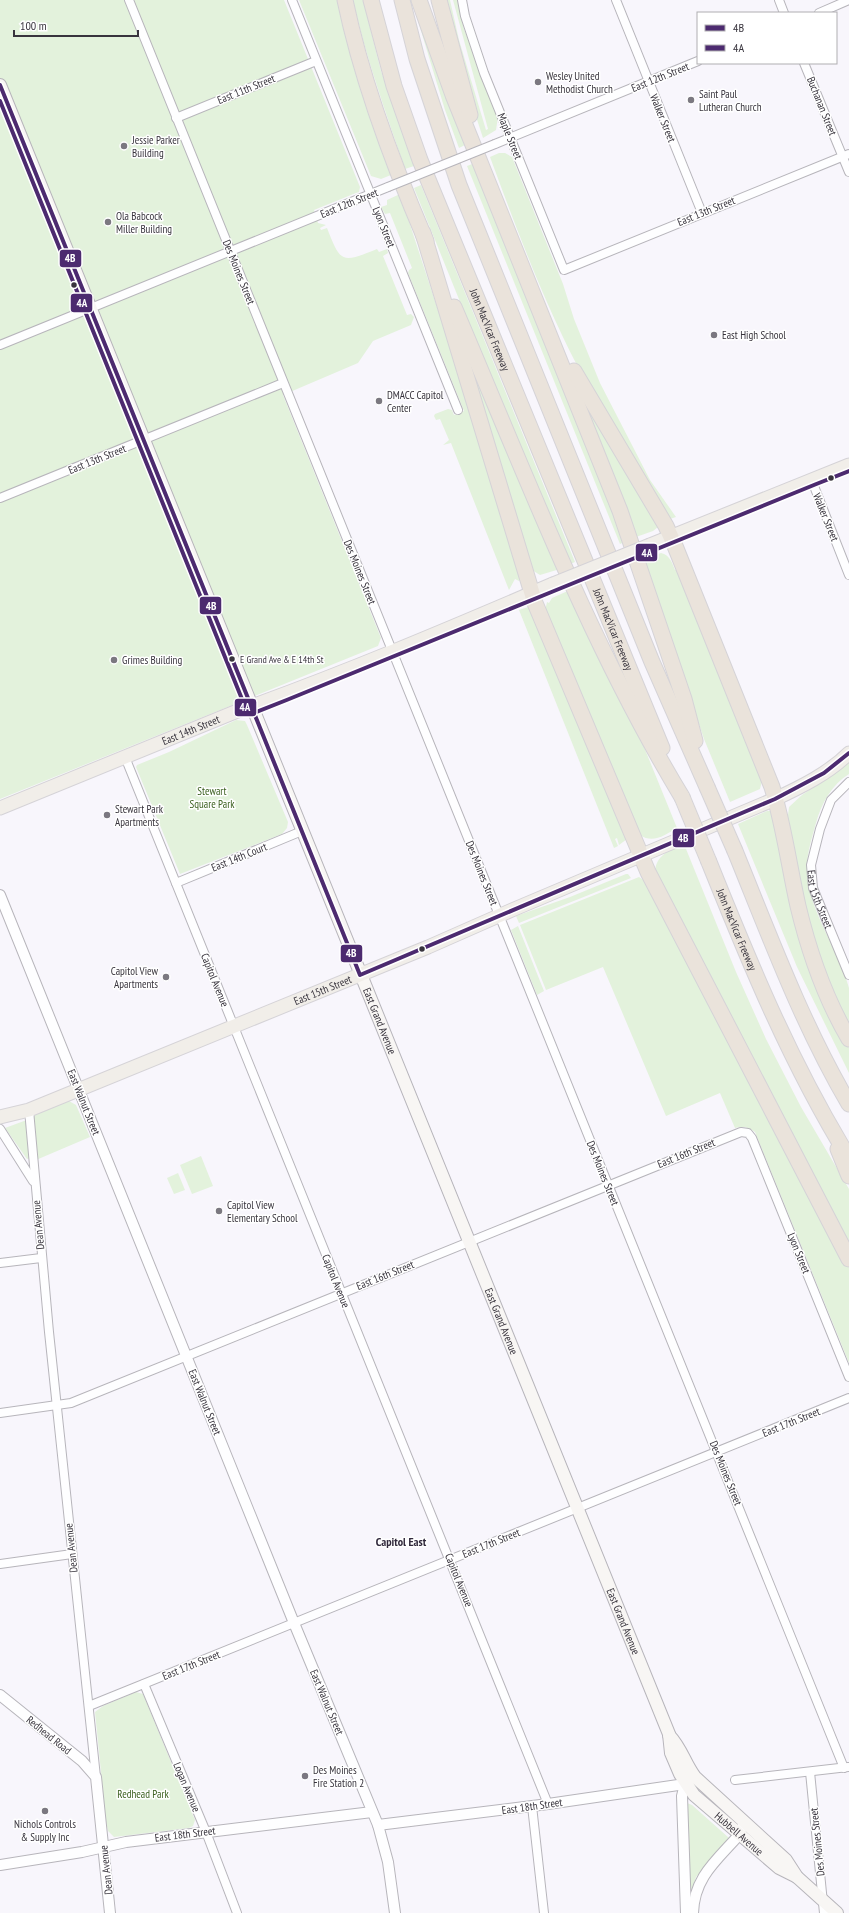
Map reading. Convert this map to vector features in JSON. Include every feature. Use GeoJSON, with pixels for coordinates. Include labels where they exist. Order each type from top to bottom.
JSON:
{"type":"FeatureCollection","features":[{"type":"Feature","properties":{"kind":"highway"},"geometry":{"type":"LineString","coordinates":[[345,0],[368,84],[384,133],[423,233],[539,510],[603,650],[641,726],[682,797]]}},
{"type":"Feature","properties":{"kind":"highway","name":"John MacVicar Freeway"},"geometry":{"type":"LineString","coordinates":[[371,0],[394,86],[420,160],[682,797],[768,1005],[802,1076],[829,1126],[849,1158]]}},
{"type":"Feature","properties":{"kind":"highway"},"geometry":{"type":"LineString","coordinates":[[402,0],[417,59],[460,186],[652,662],[735,851],[795,999],[817,1046],[849,1104]]}},
{"type":"Feature","properties":{"kind":"highway"},"geometry":{"type":"LineString","coordinates":[[419,0],[438,58],[500,214],[586,422],[638,560],[684,699],[705,781]]}},
{"type":"Feature","properties":{"kind":"highway"},"geometry":{"type":"LineString","coordinates":[[439,0],[460,80],[500,214]]}},
{"type":"Feature","properties":{"kind":"highway"},"geometry":{"type":"LineString","coordinates":[[423,233],[532,593],[640,856],[849,1259]]}},
{"type":"Feature","properties":{"kind":"highway"},"geometry":{"type":"LineString","coordinates":[[530,287],[584,390],[670,536],[775,799],[808,941],[820,979],[838,1020],[849,1039]]}},
{"type":"Feature","properties":{"kind":"highway"},"geometry":{"type":"LineString","coordinates":[[829,1126],[849,1176]]}},
{"type":"Feature","properties":{"kind":"main road","name":"East Grand Avenue"},"geometry":{"type":"LineString","coordinates":[[0,85],[668,1734],[681,1749],[688,1767],[690,1780]]}},
{"type":"Feature","properties":{"kind":"main road","name":"East 14th Street"},"geometry":{"type":"LineString","coordinates":[[0,808],[392,651],[670,536],[812,481],[849,465]]}},
{"type":"Feature","properties":{"kind":"main road","name":"East 15th Street"},"geometry":{"type":"LineString","coordinates":[[0,1117],[29,1110],[360,975],[775,799],[813,780],[843,759],[849,753]]}},
{"type":"Feature","properties":{"kind":"main road","name":"Hubbell Avenue"},"geometry":{"type":"LineString","coordinates":[[690,1780],[742,1819],[786,1860],[797,1877],[837,1913]]}},
{"type":"Feature","properties":{"kind":"main road","name":"Hubbell Avenue"},"geometry":{"type":"LineString","coordinates":[[690,1780],[694,1795],[779,1868],[797,1877]]}},
{"type":"Feature","properties":{"kind":"street","name":"Des Moines Street"},"geometry":{"type":"LineString","coordinates":[[129,0],[608,1185],[846,1768]]}},
{"type":"Feature","properties":{"kind":"street","name":"Lyon Street"},"geometry":{"type":"LineString","coordinates":[[292,0],[458,410]]}},
{"type":"Feature","properties":{"kind":"street","name":"Maple Street"},"geometry":{"type":"LineString","coordinates":[[464,0],[465,16],[484,73],[564,270]]}},
{"type":"Feature","properties":{"kind":"street","name":"Walker Street"},"geometry":{"type":"LineString","coordinates":[[616,0],[702,213]]}},
{"type":"Feature","properties":{"kind":"street"},"geometry":{"type":"LineString","coordinates":[[779,0],[784,12]]}},
{"type":"Feature","properties":{"kind":"street"},"geometry":{"type":"LineString","coordinates":[[821,12],[849,0]]}},
{"type":"Feature","properties":{"kind":"street","name":"East 11th Street"},"geometry":{"type":"LineString","coordinates":[[176,118],[316,61]]}},
{"type":"Feature","properties":{"kind":"street","name":"East 12th Street"},"geometry":{"type":"LineString","coordinates":[[0,345],[697,61]]}},
{"type":"Feature","properties":{"kind":"street","name":"Buchanan Street"},"geometry":{"type":"LineString","coordinates":[[804,64],[846,155],[849,172]]}},
{"type":"Feature","properties":{"kind":"street","name":"East 13th Street"},"geometry":{"type":"LineString","coordinates":[[564,270],[846,155]]}},
{"type":"Feature","properties":{"kind":"street","name":"East 13th Street"},"geometry":{"type":"LineString","coordinates":[[0,498],[283,383]]}},
{"type":"Feature","properties":{"kind":"street","name":"Walker Street"},"geometry":{"type":"LineString","coordinates":[[812,481],[849,575]]}},
{"type":"Feature","properties":{"kind":"street","name":"Capitol Avenue"},"geometry":{"type":"LineString","coordinates":[[125,757],[548,1804]]}},
{"type":"Feature","properties":{"kind":"street","name":"East 15th Street"},"geometry":{"type":"LineString","coordinates":[[849,782],[832,800],[820,830],[811,865],[813,888],[849,975]]}},
{"type":"Feature","properties":{"kind":"street","name":"East 14th Court"},"geometry":{"type":"LineString","coordinates":[[176,883],[302,830]]}},
{"type":"Feature","properties":{"kind":"street","name":"East Walnut Street"},"geometry":{"type":"LineString","coordinates":[[0,895],[294,1624],[378,1825],[388,1862],[395,1913]]}},
{"type":"Feature","properties":{"kind":"street","name":"Dean Avenue"},"geometry":{"type":"LineString","coordinates":[[29,1110],[41,1258],[110,1913]]}},
{"type":"Feature","properties":{"kind":"street","name":"Dean Avenue"},"geometry":{"type":"LineString","coordinates":[[0,1129],[35,1182]]}},
{"type":"Feature","properties":{"kind":"street","name":"Lyon Street"},"geometry":{"type":"LineString","coordinates":[[745,1132],[752,1138],[849,1377]]}},
{"type":"Feature","properties":{"kind":"street","name":"East 16th Street"},"geometry":{"type":"LineString","coordinates":[[0,1413],[57,1406],[70,1402],[187,1356],[735,1133],[745,1132]]}},
{"type":"Feature","properties":{"kind":"street"},"geometry":{"type":"LineString","coordinates":[[0,1263],[41,1258]]}},
{"type":"Feature","properties":{"kind":"street","name":"East 17th Street"},"geometry":{"type":"LineString","coordinates":[[89,1706],[849,1398]]}},
{"type":"Feature","properties":{"kind":"street"},"geometry":{"type":"LineString","coordinates":[[0,1564],[72,1554]]}},
{"type":"Feature","properties":{"kind":"street","name":"Logan Avenue"},"geometry":{"type":"LineString","coordinates":[[144,1684],[206,1832],[237,1913]]}},
{"type":"Feature","properties":{"kind":"street","name":"Redhead Road"},"geometry":{"type":"LineString","coordinates":[[0,1696],[82,1761],[96,1776]]}},
{"type":"Feature","properties":{"kind":"street"},"geometry":{"type":"LineString","coordinates":[[736,1780],[846,1768]]}},
{"type":"Feature","properties":{"kind":"street","name":"Des Moines Street"},"geometry":{"type":"LineString","coordinates":[[810,1772],[824,1913]]}},
{"type":"Feature","properties":{"kind":"street"},"geometry":{"type":"LineString","coordinates":[[686,1913],[682,1801],[690,1780]]}},
{"type":"Feature","properties":{"kind":"street","name":"East 18th Street"},"geometry":{"type":"LineString","coordinates":[[378,1825],[548,1804],[690,1780]]}},
{"type":"Feature","properties":{"kind":"street"},"geometry":{"type":"LineString","coordinates":[[532,1806],[544,1913]]}},
{"type":"Feature","properties":{"kind":"street","name":"East 18th Street"},"geometry":{"type":"LineString","coordinates":[[0,1865],[104,1848],[126,1842],[372,1812]]}},
{"type":"Feature","properties":{"kind":"street"},"geometry":{"type":"LineString","coordinates":[[693,1913],[693,1904],[698,1884],[708,1870],[739,1835],[742,1819]]}},
{"type":"Feature","properties":{"kind":"green space"},"geometry":{"type":"Polygon","coordinates":[[[0,0],[284,0],[360,187],[359,192],[314,210],[318,223],[326,225],[320,228],[321,230],[327,228],[336,248],[344,257],[356,257],[377,249],[379,252],[387,249],[388,253],[383,256],[407,315],[411,314],[414,317],[411,325],[373,341],[358,363],[283,395],[381,638],[378,646],[0,799],[0,0]]]}},
{"type":"Feature","properties":{"kind":"green space"},"geometry":{"type":"Polygon","coordinates":[[[299,0],[340,0],[391,175],[381,179],[371,176],[299,0]]]}},
{"type":"Feature","properties":{"kind":"green space"},"geometry":{"type":"Polygon","coordinates":[[[353,0],[363,0],[381,71],[414,166],[405,169],[370,64],[353,0]]]}},
{"type":"Feature","properties":{"kind":"green space"},"geometry":{"type":"Polygon","coordinates":[[[445,0],[450,0],[459,40],[486,130],[488,129],[453,0],[457,0],[464,29],[498,117],[496,130],[483,138],[467,89],[445,0]]]}},
{"type":"Feature","properties":{"kind":"green space"},"geometry":{"type":"Polygon","coordinates":[[[415,11],[467,144],[459,148],[445,110],[415,11]]]}},
{"type":"Feature","properties":{"kind":"green space"},"geometry":{"type":"Polygon","coordinates":[[[499,153],[505,153],[512,157],[563,284],[574,319],[600,383],[650,480],[676,517],[670,519],[606,417],[558,328],[511,214],[490,157],[499,153]]]}},
{"type":"Feature","properties":{"kind":"green space"},"geometry":{"type":"Polygon","coordinates":[[[475,163],[627,541],[620,544],[467,166],[475,163]]]}},
{"type":"Feature","properties":{"kind":"green space"},"geometry":{"type":"Polygon","coordinates":[[[421,185],[575,562],[570,564],[509,423],[414,188],[421,185]]]}},
{"type":"Feature","properties":{"kind":"green space"},"geometry":{"type":"Polygon","coordinates":[[[400,194],[485,454],[520,578],[519,581],[515,579],[509,590],[451,443],[443,445],[449,440],[440,419],[436,420],[434,416],[435,414],[448,409],[452,410],[454,415],[464,411],[408,273],[412,268],[390,213],[385,214],[381,207],[387,205],[387,200],[400,194]]]}},
{"type":"Feature","properties":{"kind":"green space"},"geometry":{"type":"Polygon","coordinates":[[[464,344],[560,569],[540,575],[532,570],[464,344]]]}},
{"type":"Feature","properties":{"kind":"green space"},"geometry":{"type":"Polygon","coordinates":[[[581,396],[658,527],[653,531],[636,537],[581,396]]]}},
{"type":"Feature","properties":{"kind":"green space"},"geometry":{"type":"Polygon","coordinates":[[[661,553],[669,557],[675,570],[679,570],[762,781],[760,789],[730,802],[704,739],[644,560],[661,553]]]}},
{"type":"Feature","properties":{"kind":"green space"},"geometry":{"type":"Polygon","coordinates":[[[570,590],[644,747],[677,828],[659,838],[650,839],[640,835],[545,611],[547,602],[549,603],[552,598],[570,590]]]}},
{"type":"Feature","properties":{"kind":"green space"},"geometry":{"type":"Polygon","coordinates":[[[531,606],[627,839],[619,845],[617,838],[615,839],[618,846],[614,848],[519,610],[531,606]]]}},
{"type":"Feature","properties":{"kind":"green space","name":"Stewart Square Park"},"geometry":{"type":"Polygon","coordinates":[[[236,720],[245,721],[247,725],[288,822],[287,828],[282,834],[180,874],[136,767],[137,765],[169,752],[236,720]]]}},
{"type":"Feature","properties":{"kind":"green space"},"geometry":{"type":"Polygon","coordinates":[[[849,759],[849,774],[832,789],[821,809],[810,845],[807,868],[808,883],[817,913],[838,959],[849,988],[849,1024],[826,975],[807,913],[787,823],[789,807],[802,795],[826,779],[849,759]]]}},
{"type":"Feature","properties":{"kind":"green space"},"geometry":{"type":"Polygon","coordinates":[[[770,811],[774,817],[840,1032],[849,1048],[849,1073],[797,967],[738,824],[770,811]]]}},
{"type":"Feature","properties":{"kind":"green space"},"geometry":{"type":"Polygon","coordinates":[[[684,844],[736,972],[766,1039],[801,1107],[849,1189],[849,1244],[655,873],[660,857],[684,844]]]}},
{"type":"Feature","properties":{"kind":"green space"},"geometry":{"type":"Polygon","coordinates":[[[628,874],[631,878],[519,923],[516,916],[570,897],[628,874]]]}},
{"type":"Feature","properties":{"kind":"green space"},"geometry":{"type":"Polygon","coordinates":[[[639,877],[645,881],[849,1268],[849,1363],[755,1132],[746,1127],[735,1128],[720,1093],[666,1116],[603,967],[546,990],[520,925],[639,877]]]}},
{"type":"Feature","properties":{"kind":"green space"},"geometry":{"type":"Polygon","coordinates":[[[518,926],[544,991],[537,995],[511,930],[518,926]]]}},
{"type":"Feature","properties":{"kind":"green space"},"geometry":{"type":"Polygon","coordinates":[[[69,1101],[76,1105],[90,1137],[36,1160],[33,1115],[69,1101]]]}},
{"type":"Feature","properties":{"kind":"green space"},"geometry":{"type":"Polygon","coordinates":[[[26,1121],[30,1158],[27,1159],[5,1128],[26,1121]]]}},
{"type":"Feature","properties":{"kind":"green space"},"geometry":{"type":"Polygon","coordinates":[[[201,1156],[213,1186],[192,1194],[180,1165],[201,1156]]]}},
{"type":"Feature","properties":{"kind":"green space"},"geometry":{"type":"Polygon","coordinates":[[[178,1173],[185,1190],[174,1194],[167,1178],[178,1173]]]}},
{"type":"Feature","properties":{"kind":"green space","name":"Redhead Park"},"geometry":{"type":"Polygon","coordinates":[[[136,1692],[143,1694],[195,1820],[193,1826],[189,1828],[114,1837],[108,1831],[106,1822],[95,1712],[103,1706],[136,1692]]]}},
{"type":"Feature","properties":{"kind":"green space"},"geometry":{"type":"Polygon","coordinates":[[[687,1803],[692,1805],[729,1838],[696,1877],[690,1897],[687,1803]]]}},
{"type":"Feature","properties":{"kind":"transit line","name":"4B"},"geometry":{"type":"LineString","coordinates":[[0,85],[360,975],[775,799],[824,773],[849,753]]}},
{"type":"Feature","properties":{"kind":"transit line","name":"4A"},"geometry":{"type":"LineString","coordinates":[[0,101],[246,709],[250,713],[254,713],[329,683],[849,471]]}},
{"type":"Feature","properties":{"kind":"place","name":"Wesley United Methodist Church"},"geometry":{"type":"Point","coordinates":[538,82]}},
{"type":"Feature","properties":{"kind":"place","name":"Saint Paul Lutheran Church"},"geometry":{"type":"Point","coordinates":[691,100]}},
{"type":"Feature","properties":{"kind":"place","name":"Jessie Parker Building"},"geometry":{"type":"Point","coordinates":[124,146]}},
{"type":"Feature","properties":{"kind":"place","name":"Ola Babcock Miller Building"},"geometry":{"type":"Point","coordinates":[108,222]}},
{"type":"Feature","properties":{"kind":"place","name":"East High School"},"geometry":{"type":"Point","coordinates":[714,335]}},
{"type":"Feature","properties":{"kind":"place","name":"DMACC Capitol Center"},"geometry":{"type":"Point","coordinates":[379,401]}},
{"type":"Feature","properties":{"kind":"place","name":"E Grand Ave & E 14th St"},"geometry":{"type":"Point","coordinates":[232,659]}},
{"type":"Feature","properties":{"kind":"place","name":"Grimes Building"},"geometry":{"type":"Point","coordinates":[114,660]}},
{"type":"Feature","properties":{"kind":"place","name":"Stewart Park Apartments"},"geometry":{"type":"Point","coordinates":[107,815]}},
{"type":"Feature","properties":{"kind":"place","name":"Capitol View Apartments"},"geometry":{"type":"Point","coordinates":[166,977]}},
{"type":"Feature","properties":{"kind":"place","name":"Capitol View Elementary School"},"geometry":{"type":"Point","coordinates":[219,1211]}},
{"type":"Feature","properties":{"kind":"place","name":"Des Moines Fire Station 2"},"geometry":{"type":"Point","coordinates":[305,1776]}},
{"type":"Feature","properties":{"kind":"place","name":"Nichols Controls & Supply Inc"},"geometry":{"type":"Point","coordinates":[45,1811]}},
{"type":"Feature","properties":{"kind":"district","name":"Capitol East"},"geometry":{"type":"Point","coordinates":[401,1541]}}]}
